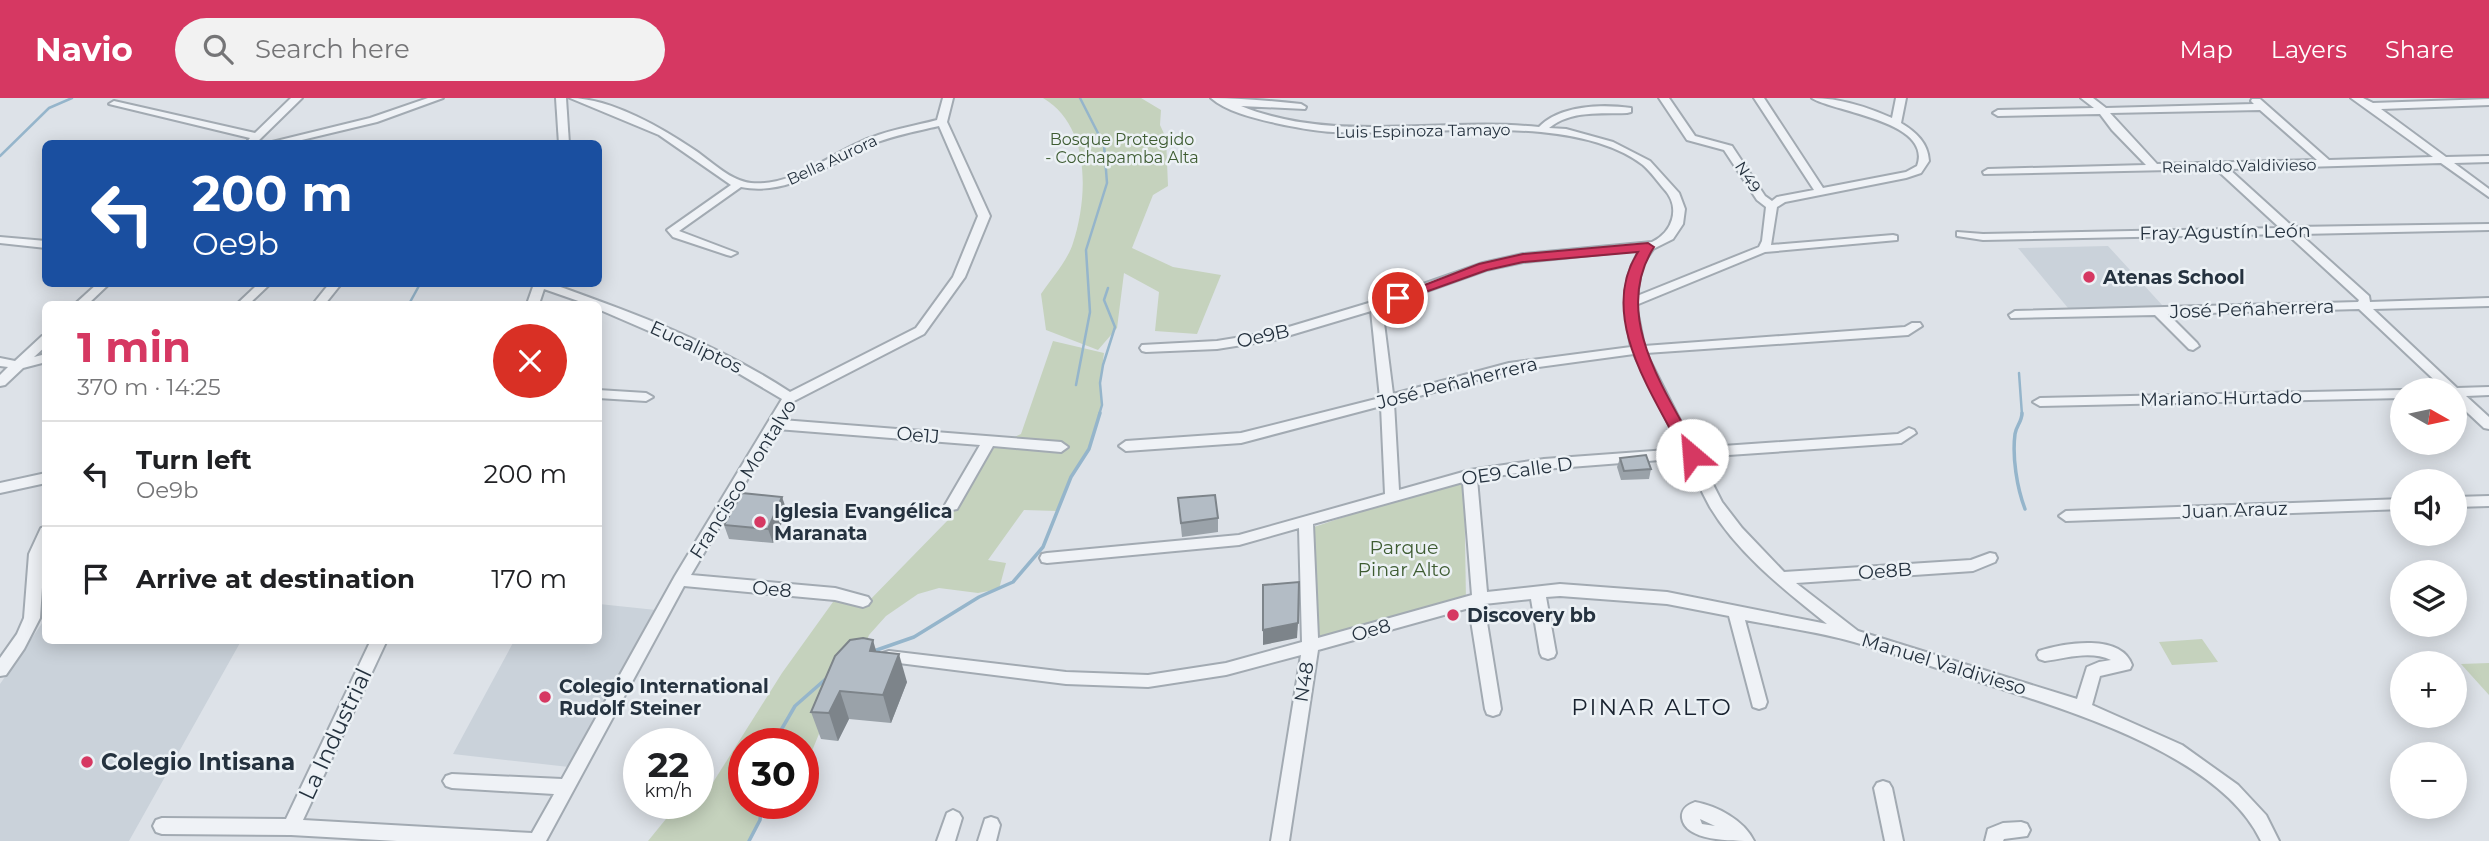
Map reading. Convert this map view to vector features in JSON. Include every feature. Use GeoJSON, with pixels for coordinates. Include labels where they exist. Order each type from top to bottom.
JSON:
{"type":"FeatureCollection","features":[{"type":"Feature","properties":{"kind":"street"},"geometry":{"type":"LineString","coordinates":[[114,104],[252,140],[297,98]]}},
{"type":"Feature","properties":{"kind":"street"},"geometry":{"type":"LineString","coordinates":[[286,140],[373,120],[438,98]]}},
{"type":"Feature","properties":{"kind":"street"},"geometry":{"type":"LineString","coordinates":[[561,98],[564,140]]}},
{"type":"Feature","properties":{"kind":"street"},"geometry":{"type":"LineString","coordinates":[[575,98],[631,118],[663,133],[738,184],[673,229],[677,235],[731,253]]}},
{"type":"Feature","properties":{"kind":"street"},"geometry":{"type":"LineString","coordinates":[[942,122],[948,98]]}},
{"type":"Feature","properties":{"kind":"street","name":"Luis Espinoza Tamayo"},"geometry":{"type":"LineString","coordinates":[[1205,98],[1272,124],[1319,132],[1492,129],[1540,131],[1589,140],[1642,160]]}},
{"type":"Feature","properties":{"kind":"street","name":"N49"},"geometry":{"type":"LineString","coordinates":[[1664,98],[1690,138],[1728,148],[1761,198],[1772,206]]}},
{"type":"Feature","properties":{"kind":"street"},"geometry":{"type":"LineString","coordinates":[[1759,98],[1820,191]]}},
{"type":"Feature","properties":{"kind":"street"},"geometry":{"type":"LineString","coordinates":[[1763,249],[1768,241],[1772,206],[1781,199],[1902,176],[1919,170],[1924,161],[1921,148],[1911,134],[1895,124],[1838,101],[1817,98]]}},
{"type":"Feature","properties":{"kind":"street"},"geometry":{"type":"LineString","coordinates":[[1895,124],[1900,98]]}},
{"type":"Feature","properties":{"kind":"street"},"geometry":{"type":"LineString","coordinates":[[2086,98],[2104,111],[2155,168]]}},
{"type":"Feature","properties":{"kind":"street"},"geometry":{"type":"LineString","coordinates":[[2253,98],[2326,164]]}},
{"type":"Feature","properties":{"kind":"street"},"geometry":{"type":"LineString","coordinates":[[2356,98],[2371,106],[2489,194]]}},
{"type":"Feature","properties":{"kind":"street"},"geometry":{"type":"LineString","coordinates":[[1221,102],[1255,102],[1301,107]]}},
{"type":"Feature","properties":{"kind":"street"},"geometry":{"type":"LineString","coordinates":[[2371,106],[2489,102]]}},
{"type":"Feature","properties":{"kind":"street"},"geometry":{"type":"LineString","coordinates":[[1998,113],[2262,107]]}},
{"type":"Feature","properties":{"kind":"street"},"geometry":{"type":"LineString","coordinates":[[1544,127],[1556,118],[1573,114],[1627,110]]}},
{"type":"Feature","properties":{"kind":"street","name":"Bella Aurora"},"geometry":{"type":"LineString","coordinates":[[738,184],[783,184],[873,140],[942,122]]}},
{"type":"Feature","properties":{"kind":"street","name":"Francisco Montalvo"},"geometry":{"type":"LineString","coordinates":[[536,841],[680,580],[789,398],[919,331],[959,277],[984,216],[942,122]]}},
{"type":"Feature","properties":{"kind":"street","name":"Luis Espinoza Tamayo"},"geometry":{"type":"LineString","coordinates":[[1420,130],[1489,125],[1544,127],[1618,145],[1642,160],[1670,187],[1679,205],[1678,223],[1672,232],[1661,243],[1648,247]]}},
{"type":"Feature","properties":{"kind":"street","name":"Reinaldo Valdivieso"},"geometry":{"type":"LineString","coordinates":[[1988,172],[2489,159]]}},
{"type":"Feature","properties":{"kind":"street"},"geometry":{"type":"LineString","coordinates":[[2219,166],[2365,299],[2363,306],[2439,378]]}},
{"type":"Feature","properties":{"kind":"street","name":"Fray Agustín León"},"geometry":{"type":"LineString","coordinates":[[1961,234],[1983,237],[2489,227]]}},
{"type":"Feature","properties":{"kind":"street"},"geometry":{"type":"LineString","coordinates":[[1630,303],[1763,249],[1894,238]]}},
{"type":"Feature","properties":{"kind":"street"},"geometry":{"type":"LineString","coordinates":[[0,240],[42,245]]}},
{"type":"Feature","properties":{"kind":"street"},"geometry":{"type":"LineString","coordinates":[[1392,498],[1387,400],[1376,305],[1483,267],[1523,258],[1648,247]]}},
{"type":"Feature","properties":{"kind":"street","name":"Manuel Valdivieso"},"geometry":{"type":"LineString","coordinates":[[1648,247],[1636,265],[1630,303],[1638,350],[1716,505],[1780,578],[1852,635],[2083,708],[2197,763],[2232,790],[2252,811],[2266,829],[2270,841]]}},
{"type":"Feature","properties":{"kind":"street"},"geometry":{"type":"LineString","coordinates":[[84,301],[100,287]]}},
{"type":"Feature","properties":{"kind":"street"},"geometry":{"type":"LineString","coordinates":[[246,301],[261,287]]}},
{"type":"Feature","properties":{"kind":"street"},"geometry":{"type":"LineString","coordinates":[[321,301],[333,287]]}},
{"type":"Feature","properties":{"kind":"street","name":"Eucaliptos"},"geometry":{"type":"LineString","coordinates":[[549,287],[587,301]]}},
{"type":"Feature","properties":{"kind":"street","name":"José Peñaherrera"},"geometry":{"type":"LineString","coordinates":[[2015,315],[2489,302]]}},
{"type":"Feature","properties":{"kind":"street","name":"Oe9B"},"geometry":{"type":"LineString","coordinates":[[1146,348],[1217,345],[1274,336],[1376,305]]}},
{"type":"Feature","properties":{"kind":"street","name":"Eucaliptos"},"geometry":{"type":"LineString","coordinates":[[602,307],[695,342],[762,378],[789,398]]}},
{"type":"Feature","properties":{"kind":"street"},"geometry":{"type":"LineString","coordinates":[[2158,311],[2193,346]]}},
{"type":"Feature","properties":{"kind":"street","name":"José Peñaherrera"},"geometry":{"type":"LineString","coordinates":[[1126,446],[1254,436],[1509,367],[1638,350],[1908,331],[1916,326]]}},
{"type":"Feature","properties":{"kind":"street"},"geometry":{"type":"LineString","coordinates":[[0,382],[42,343]]}},
{"type":"Feature","properties":{"kind":"street"},"geometry":{"type":"LineString","coordinates":[[0,362],[18,365],[42,359]]}},
{"type":"Feature","properties":{"kind":"street"},"geometry":{"type":"LineString","coordinates":[[2468,392],[2489,391]]}},
{"type":"Feature","properties":{"kind":"street"},"geometry":{"type":"LineString","coordinates":[[602,394],[646,397]]}},
{"type":"Feature","properties":{"kind":"street","name":"Mariano Hurtado"},"geometry":{"type":"LineString","coordinates":[[2040,402],[2390,394]]}},
{"type":"Feature","properties":{"kind":"street"},"geometry":{"type":"LineString","coordinates":[[2468,405],[2489,425]]}},
{"type":"Feature","properties":{"kind":"street","name":"Oe1J"},"geometry":{"type":"LineString","coordinates":[[775,424],[1061,447]]}},
{"type":"Feature","properties":{"kind":"street","name":"OE9 Calle D"},"geometry":{"type":"LineString","coordinates":[[1047,558],[1229,542],[1470,475],[1544,464],[1901,438],[1909,433]]}},
{"type":"Feature","properties":{"kind":"street"},"geometry":{"type":"LineString","coordinates":[[952,505],[989,441]]}},
{"type":"Feature","properties":{"kind":"street"},"geometry":{"type":"LineString","coordinates":[[1470,475],[1478,599],[1493,709]]}},
{"type":"Feature","properties":{"kind":"street"},"geometry":{"type":"LineString","coordinates":[[0,488],[42,479]]}},
{"type":"Feature","properties":{"kind":"street"},"geometry":{"type":"LineString","coordinates":[[2467,502],[2489,501]]}},
{"type":"Feature","properties":{"kind":"street","name":"Juan Arauz"},"geometry":{"type":"LineString","coordinates":[[2066,516],[2390,504]]}},
{"type":"Feature","properties":{"kind":"street","name":"N48"},"geometry":{"type":"LineString","coordinates":[[1280,841],[1310,647],[1306,522]]}},
{"type":"Feature","properties":{"kind":"street"},"geometry":{"type":"LineString","coordinates":[[0,670],[31,621],[32,570],[35,553],[42,540]]}},
{"type":"Feature","properties":{"kind":"street","name":"Oe8B"},"geometry":{"type":"LineString","coordinates":[[1780,578],[1973,565],[1990,558]]}},
{"type":"Feature","properties":{"kind":"street","name":"Oe8"},"geometry":{"type":"LineString","coordinates":[[680,580],[835,594],[863,601]]}},
{"type":"Feature","properties":{"kind":"street","name":"Oe8"},"geometry":{"type":"LineString","coordinates":[[889,657],[1066,678],[1148,681],[1226,669],[1478,599],[1560,590],[1667,597],[1852,635]]}},
{"type":"Feature","properties":{"kind":"street"},"geometry":{"type":"LineString","coordinates":[[1537,591],[1548,653]]}},
{"type":"Feature","properties":{"kind":"street"},"geometry":{"type":"LineString","coordinates":[[1735,611],[1759,702]]}},
{"type":"Feature","properties":{"kind":"street","name":"La Industrial"},"geometry":{"type":"LineString","coordinates":[[291,827],[377,644]]}},
{"type":"Feature","properties":{"kind":"street"},"geometry":{"type":"LineString","coordinates":[[2045,655],[2094,649],[2105,650],[2122,659],[2124,665],[2099,668],[2093,672],[2083,708]]}},
{"type":"Feature","properties":{"kind":"street"},"geometry":{"type":"LineString","coordinates":[[452,781],[566,787]]}},
{"type":"Feature","properties":{"kind":"street"},"geometry":{"type":"LineString","coordinates":[[1883,789],[1894,841]]}},
{"type":"Feature","properties":{"kind":"street"},"geometry":{"type":"LineString","coordinates":[[946,841],[953,818]]}},
{"type":"Feature","properties":{"kind":"street"},"geometry":{"type":"LineString","coordinates":[[162,826],[291,827],[536,841]]}},
{"type":"Feature","properties":{"kind":"street"},"geometry":{"type":"LineString","coordinates":[[1994,841],[1994,835],[2003,831],[2021,830]]}},
{"type":"Feature","properties":{"kind":"shaded area","name":"Atenas School"},"geometry":{"type":"Polygon","coordinates":[[[2108,246],[2163,306],[2068,308],[2018,248],[2108,246]]]}},
{"type":"Feature","properties":{"kind":"shaded area","name":"Colegio International Rudolf Steiner"},"geometry":{"type":"Polygon","coordinates":[[[602,604],[656,610],[569,767],[453,754],[512,644],[602,644],[602,604]]]}},
{"type":"Feature","properties":{"kind":"shaded area","name":"Colegio Intisana"},"geometry":{"type":"Polygon","coordinates":[[[42,623],[42,644],[239,644],[129,841],[0,841],[0,684],[42,623]]]}},
{"type":"Feature","properties":{"kind":"green space","name":"Bosque Protegido - Cochapamba Alta"},"geometry":{"type":"Polygon","coordinates":[[[1043,98],[1141,98],[1161,110],[1160,125],[1166,138],[1168,186],[1153,195],[1132,248],[1173,267],[1221,275],[1197,334],[1155,331],[1159,292],[1124,273],[1117,328],[1098,350],[1046,330],[1041,294],[1071,249],[1078,225],[1083,184],[1078,144],[1070,126],[1059,110],[1043,98]]]}},
{"type":"Feature","properties":{"kind":"green space"},"geometry":{"type":"Polygon","coordinates":[[[1053,341],[1104,353],[1100,383],[1102,405],[1089,449],[1071,477],[1057,511],[1024,510],[988,560],[1006,563],[999,589],[978,593],[939,588],[918,594],[886,616],[869,635],[861,656],[836,692],[819,734],[819,728],[747,728],[782,673],[838,595],[864,606],[948,520],[995,446],[1021,434],[1053,341]]]}},
{"type":"Feature","properties":{"kind":"green space","name":"Parque Pinar Alto"},"geometry":{"type":"Polygon","coordinates":[[[1464,477],[1466,601],[1316,641],[1314,527],[1464,477]]]}},
{"type":"Feature","properties":{"kind":"green space"},"geometry":{"type":"Polygon","coordinates":[[[2202,639],[2218,662],[2172,665],[2159,642],[2202,639]]]}},
{"type":"Feature","properties":{"kind":"green space"},"geometry":{"type":"Polygon","coordinates":[[[2489,663],[2489,695],[2467,671],[2467,664],[2489,663]]]}},
{"type":"Feature","properties":{"kind":"green space"},"geometry":{"type":"Polygon","coordinates":[[[728,759],[728,819],[759,819],[749,841],[648,841],[666,819],[714,819],[714,781],[728,759]]]}},
{"type":"Feature","properties":{"kind":"building"},"geometry":{"type":"Polygon","coordinates":[[[1646,455],[1651,469],[1624,471],[1620,458],[1646,455]]]}},
{"type":"Feature","properties":{"kind":"building"},"geometry":{"type":"Polygon","coordinates":[[[742,493],[782,497],[768,529],[724,525],[742,493]]]}},
{"type":"Feature","properties":{"kind":"building"},"geometry":{"type":"Polygon","coordinates":[[[1215,495],[1218,518],[1181,523],[1178,498],[1215,495]]]}},
{"type":"Feature","properties":{"kind":"building"},"geometry":{"type":"Polygon","coordinates":[[[1299,582],[1298,623],[1263,630],[1263,585],[1299,582]]]}},
{"type":"Feature","properties":{"kind":"building"},"geometry":{"type":"Polygon","coordinates":[[[850,640],[873,640],[870,651],[899,654],[883,695],[840,691],[829,713],[811,712],[835,656],[850,640]]]}},
{"type":"Feature","properties":{"kind":"waterway"},"geometry":{"type":"LineString","coordinates":[[0,156],[49,108],[72,98]]}},
{"type":"Feature","properties":{"kind":"waterway"},"geometry":{"type":"LineString","coordinates":[[1076,385],[1090,312],[1086,250],[1107,183],[1104,145],[1080,98]]}},
{"type":"Feature","properties":{"kind":"waterway"},"geometry":{"type":"LineString","coordinates":[[411,301],[418,287]]}},
{"type":"Feature","properties":{"kind":"waterway"},"geometry":{"type":"LineString","coordinates":[[1099,415],[1102,405],[1100,383],[1103,365],[1115,327],[1104,300],[1108,288]]}},
{"type":"Feature","properties":{"kind":"waterway"},"geometry":{"type":"LineString","coordinates":[[2019,373],[2022,414]]}},
{"type":"Feature","properties":{"kind":"waterway"},"geometry":{"type":"LineString","coordinates":[[871,652],[914,637],[979,597],[1013,582],[1043,547],[1071,477],[1089,449],[1100,413]]}},
{"type":"Feature","properties":{"kind":"waterway"},"geometry":{"type":"LineString","coordinates":[[2022,414],[2015,434],[2014,452],[2025,509]]}},
{"type":"Feature","properties":{"kind":"waterway"},"geometry":{"type":"LineString","coordinates":[[782,728],[795,706],[828,677]]}},
{"type":"Feature","properties":{"kind":"waterway"},"geometry":{"type":"LineString","coordinates":[[749,841],[760,819]]}},
{"type":"Feature","properties":{"kind":"place","name":"Atenas School"},"geometry":{"type":"Point","coordinates":[2089,277]}},
{"type":"Feature","properties":{"kind":"place","name":"Iglesia Evangélica Maranata"},"geometry":{"type":"Point","coordinates":[760,522]}},
{"type":"Feature","properties":{"kind":"place","name":"Discovery bb"},"geometry":{"type":"Point","coordinates":[1453,615]}},
{"type":"Feature","properties":{"kind":"place","name":"Colegio International Rudolf Steiner"},"geometry":{"type":"Point","coordinates":[545,697]}},
{"type":"Feature","properties":{"kind":"place","name":"Colegio Intisana"},"geometry":{"type":"Point","coordinates":[87,762]}},
{"type":"Feature","properties":{"kind":"district","name":"PINAR ALTO"},"geometry":{"type":"Point","coordinates":[1652,707]}},
{"type":"Feature","properties":{"kind":"route"},"geometry":{"type":"LineString","coordinates":[[1398,298],[1483,267],[1523,258],[1648,247],[1636,265],[1630,303],[1638,350],[1692,455]]}}]}
